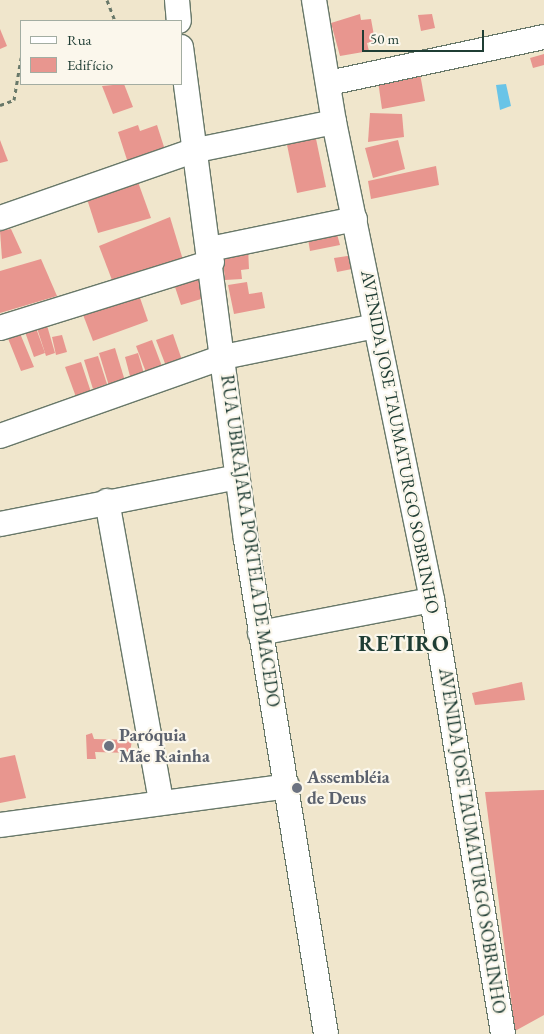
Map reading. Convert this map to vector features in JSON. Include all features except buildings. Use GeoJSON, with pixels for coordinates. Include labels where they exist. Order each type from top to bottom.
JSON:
{"type":"FeatureCollection","features":[{"type":"Feature","properties":{"kind":"street"},"geometry":{"type":"LineString","coordinates":[[177,0],[179,20]]}},
{"type":"Feature","properties":{"kind":"street","name":"AVENIDA JOSE TAUMATURGO SOBRINHO"},"geometry":{"type":"LineString","coordinates":[[314,0],[334,122],[432,600],[503,1034]]}},
{"type":"Feature","properties":{"kind":"street"},"geometry":{"type":"LineString","coordinates":[[329,83],[544,37]]}},
{"type":"Feature","properties":{"kind":"street","name":"RUA UBIRAJARA PORTELA DE MACEDO"},"geometry":{"type":"LineString","coordinates":[[182,57],[192,151],[211,255],[237,477],[260,633],[287,786],[326,1034]]}},
{"type":"Feature","properties":{"kind":"street"},"geometry":{"type":"LineString","coordinates":[[0,218],[192,151],[334,122]]}},
{"type":"Feature","properties":{"kind":"street"},"geometry":{"type":"LineString","coordinates":[[0,328],[211,255],[355,218]]}},
{"type":"Feature","properties":{"kind":"street"},"geometry":{"type":"LineString","coordinates":[[0,436],[223,357],[376,326]]}},
{"type":"Feature","properties":{"kind":"street"},"geometry":{"type":"LineString","coordinates":[[0,524],[107,501],[237,477]]}},
{"type":"Feature","properties":{"kind":"street"},"geometry":{"type":"LineString","coordinates":[[107,501],[161,802]]}},
{"type":"Feature","properties":{"kind":"street"},"geometry":{"type":"LineString","coordinates":[[260,633],[432,600]]}},
{"type":"Feature","properties":{"kind":"street"},"geometry":{"type":"LineString","coordinates":[[0,825],[287,786]]}},
{"type":"Feature","properties":{"kind":"path"},"geometry":{"type":"LineString","coordinates":[[107,0],[115,20]]}},
{"type":"Feature","properties":{"kind":"path"},"geometry":{"type":"LineString","coordinates":[[0,105],[14,100],[20,64]]}},
{"type":"Feature","properties":{"kind":"water"},"geometry":{"type":"Polygon","coordinates":[[[506,84],[511,106],[500,110],[496,85],[506,84]]]}},
{"type":"Feature","properties":{"kind":"place","name":"Paróquia Mãe Rainha"},"geometry":{"type":"Point","coordinates":[109,746]}},
{"type":"Feature","properties":{"kind":"place","name":"Assembléia de Deus"},"geometry":{"type":"Point","coordinates":[297,788]}},
{"type":"Feature","properties":{"kind":"district","name":"RETIRO"},"geometry":{"type":"Point","coordinates":[404,644]}}]}
